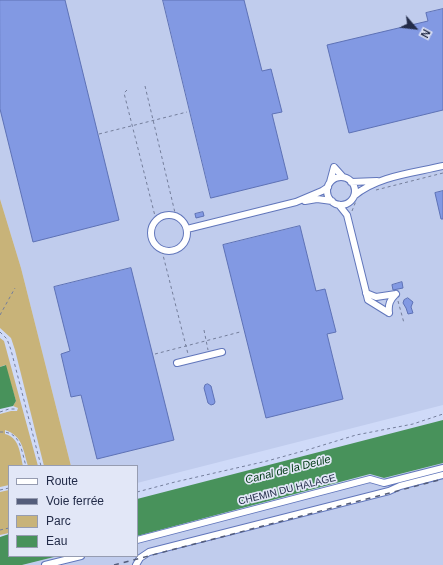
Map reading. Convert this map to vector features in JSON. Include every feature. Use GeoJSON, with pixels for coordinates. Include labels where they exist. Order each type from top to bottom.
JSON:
{"type":"FeatureCollection","features":[{"type":"Feature","properties":{"kind":"street"},"geometry":{"type":"LineString","coordinates":[[338,205],[344,204],[353,199],[361,190],[381,181],[443,166]]}},
{"type":"Feature","properties":{"kind":"street"},"geometry":{"type":"LineString","coordinates":[[347,215],[355,190],[351,182],[343,177],[334,167],[329,185],[328,196],[347,215],[368,300],[389,313],[388,307],[390,301],[396,294]]}},
{"type":"Feature","properties":{"kind":"street"},"geometry":{"type":"LineString","coordinates":[[296,202],[322,191],[337,178],[343,177]]}},
{"type":"Feature","properties":{"kind":"street"},"geometry":{"type":"LineString","coordinates":[[351,182],[381,181]]}},
{"type":"Feature","properties":{"kind":"street"},"geometry":{"type":"LineString","coordinates":[[186,229],[296,202],[317,200],[332,201]]}},
{"type":"Feature","properties":{"kind":"street"},"geometry":{"type":"LineString","coordinates":[[170,215],[176,217],[182,221],[186,229],[186,238],[180,248],[169,252],[162,251],[157,248],[151,238],[150,233],[152,226],[156,220],[164,216],[170,215]]}},
{"type":"Feature","properties":{"kind":"street"},"geometry":{"type":"LineString","coordinates":[[366,293],[376,296],[396,294]]}},
{"type":"Feature","properties":{"kind":"street"},"geometry":{"type":"LineString","coordinates":[[177,363],[222,352]]}},
{"type":"Feature","properties":{"kind":"street","name":"CHEMIN DU HALAGE"},"geometry":{"type":"LineString","coordinates":[[138,540],[370,479],[384,483],[443,468]]}},
{"type":"Feature","properties":{"kind":"street"},"geometry":{"type":"LineString","coordinates":[[136,565],[140,558],[149,552],[443,475]]}},
{"type":"Feature","properties":{"kind":"street"},"geometry":{"type":"LineString","coordinates":[[45,565],[77,557]]}},
{"type":"Feature","properties":{"kind":"path"},"geometry":{"type":"LineString","coordinates":[[146,86],[176,217]]}},
{"type":"Feature","properties":{"kind":"path"},"geometry":{"type":"LineString","coordinates":[[127,90],[124,93],[156,220]]}},
{"type":"Feature","properties":{"kind":"path"},"geometry":{"type":"LineString","coordinates":[[99,134],[187,112]]}},
{"type":"Feature","properties":{"kind":"path"},"geometry":{"type":"LineString","coordinates":[[370,191],[443,173]]}},
{"type":"Feature","properties":{"kind":"path"},"geometry":{"type":"LineString","coordinates":[[347,215],[352,211],[353,199]]}},
{"type":"Feature","properties":{"kind":"path"},"geometry":{"type":"LineString","coordinates":[[162,251],[189,360]]}},
{"type":"Feature","properties":{"kind":"path"},"geometry":{"type":"LineString","coordinates":[[0,315],[15,288]]}},
{"type":"Feature","properties":{"kind":"path"},"geometry":{"type":"LineString","coordinates":[[396,294],[404,323]]}},
{"type":"Feature","properties":{"kind":"path"},"geometry":{"type":"LineString","coordinates":[[204,330],[209,355]]}},
{"type":"Feature","properties":{"kind":"path"},"geometry":{"type":"LineString","coordinates":[[0,332],[7,339],[11,350],[41,465]]}},
{"type":"Feature","properties":{"kind":"path"},"geometry":{"type":"LineString","coordinates":[[155,354],[240,332]]}},
{"type":"Feature","properties":{"kind":"path"},"geometry":{"type":"LineString","coordinates":[[0,412],[9,409],[16,409]]}},
{"type":"Feature","properties":{"kind":"path"},"geometry":{"type":"LineString","coordinates":[[138,492],[288,456],[356,435],[413,424],[443,414]]}},
{"type":"Feature","properties":{"kind":"path"},"geometry":{"type":"LineString","coordinates":[[0,432],[10,433],[16,437],[26,465]]}},
{"type":"Feature","properties":{"kind":"shaded area"},"geometry":{"type":"Polygon","coordinates":[[[0,0],[443,0],[443,405],[138,483],[138,465],[71,465],[21,268],[0,199],[0,0]]]}},
{"type":"Feature","properties":{"kind":"shaded area"},"geometry":{"type":"Polygon","coordinates":[[[443,463],[443,565],[23,565],[54,557],[138,557],[138,536],[371,474],[385,478],[443,463]]]}},
{"type":"Feature","properties":{"kind":"green space"},"geometry":{"type":"Polygon","coordinates":[[[0,199],[21,268],[71,465],[44,465],[15,350],[11,338],[0,328],[0,199]]]}},
{"type":"Feature","properties":{"kind":"green space"},"geometry":{"type":"Polygon","coordinates":[[[0,338],[4,341],[38,465],[28,465],[19,440],[5,430],[5,434],[13,438],[16,442],[20,451],[23,465],[8,465],[8,485],[0,487],[0,414],[17,411],[18,408],[13,406],[16,401],[5,365],[0,367],[0,338]]]}},
{"type":"Feature","properties":{"kind":"green space"},"geometry":{"type":"Polygon","coordinates":[[[8,490],[8,533],[0,535],[0,492],[8,490]]]}},
{"type":"Feature","properties":{"kind":"water"},"geometry":{"type":"Polygon","coordinates":[[[6,365],[16,401],[13,406],[0,409],[0,367],[6,365]]]}},
{"type":"Feature","properties":{"kind":"water","name":"Canal de la Deûle"},"geometry":{"type":"Polygon","coordinates":[[[443,420],[443,463],[384,478],[370,474],[138,536],[138,499],[443,420]]]}},
{"type":"Feature","properties":{"kind":"water"},"geometry":{"type":"Polygon","coordinates":[[[8,534],[8,557],[54,557],[22,565],[0,565],[0,537],[8,534]]]}},
{"type":"Feature","properties":{"kind":"building"},"geometry":{"type":"Polygon","coordinates":[[[0,0],[65,0],[119,220],[33,242],[0,109],[0,0]]]}},
{"type":"Feature","properties":{"kind":"building"},"geometry":{"type":"Polygon","coordinates":[[[163,0],[244,0],[262,71],[271,69],[282,112],[272,114],[288,179],[211,198],[163,0]]]}},
{"type":"Feature","properties":{"kind":"building"},"geometry":{"type":"Polygon","coordinates":[[[443,9],[443,110],[349,133],[327,45],[428,21],[426,13],[443,9]]]}},
{"type":"Feature","properties":{"kind":"building"},"geometry":{"type":"Polygon","coordinates":[[[443,191],[443,219],[441,219],[435,193],[443,191]]]}},
{"type":"Feature","properties":{"kind":"building"},"geometry":{"type":"Polygon","coordinates":[[[203,212],[204,216],[196,218],[195,214],[203,212]]]}},
{"type":"Feature","properties":{"kind":"building"},"geometry":{"type":"Polygon","coordinates":[[[300,226],[316,291],[325,289],[336,332],[327,334],[343,399],[266,418],[223,245],[300,226]]]}},
{"type":"Feature","properties":{"kind":"building"},"geometry":{"type":"Polygon","coordinates":[[[131,268],[174,440],[97,459],[81,395],[71,397],[61,354],[70,351],[54,287],[131,268]]]}},
{"type":"Feature","properties":{"kind":"building"},"geometry":{"type":"Polygon","coordinates":[[[402,282],[403,288],[393,290],[392,285],[402,282]]]}},
{"type":"Feature","properties":{"kind":"building"},"geometry":{"type":"Polygon","coordinates":[[[408,298],[413,302],[411,307],[413,313],[408,314],[403,303],[404,300],[408,298]]]}},
{"type":"Feature","properties":{"kind":"building"},"geometry":{"type":"Polygon","coordinates":[[[208,384],[211,386],[215,402],[211,405],[208,403],[204,388],[205,385],[208,384]]]}},
{"type":"Feature","properties":{"kind":"railway"},"geometry":{"type":"LineString","coordinates":[[114,565],[443,479]]}}]}
